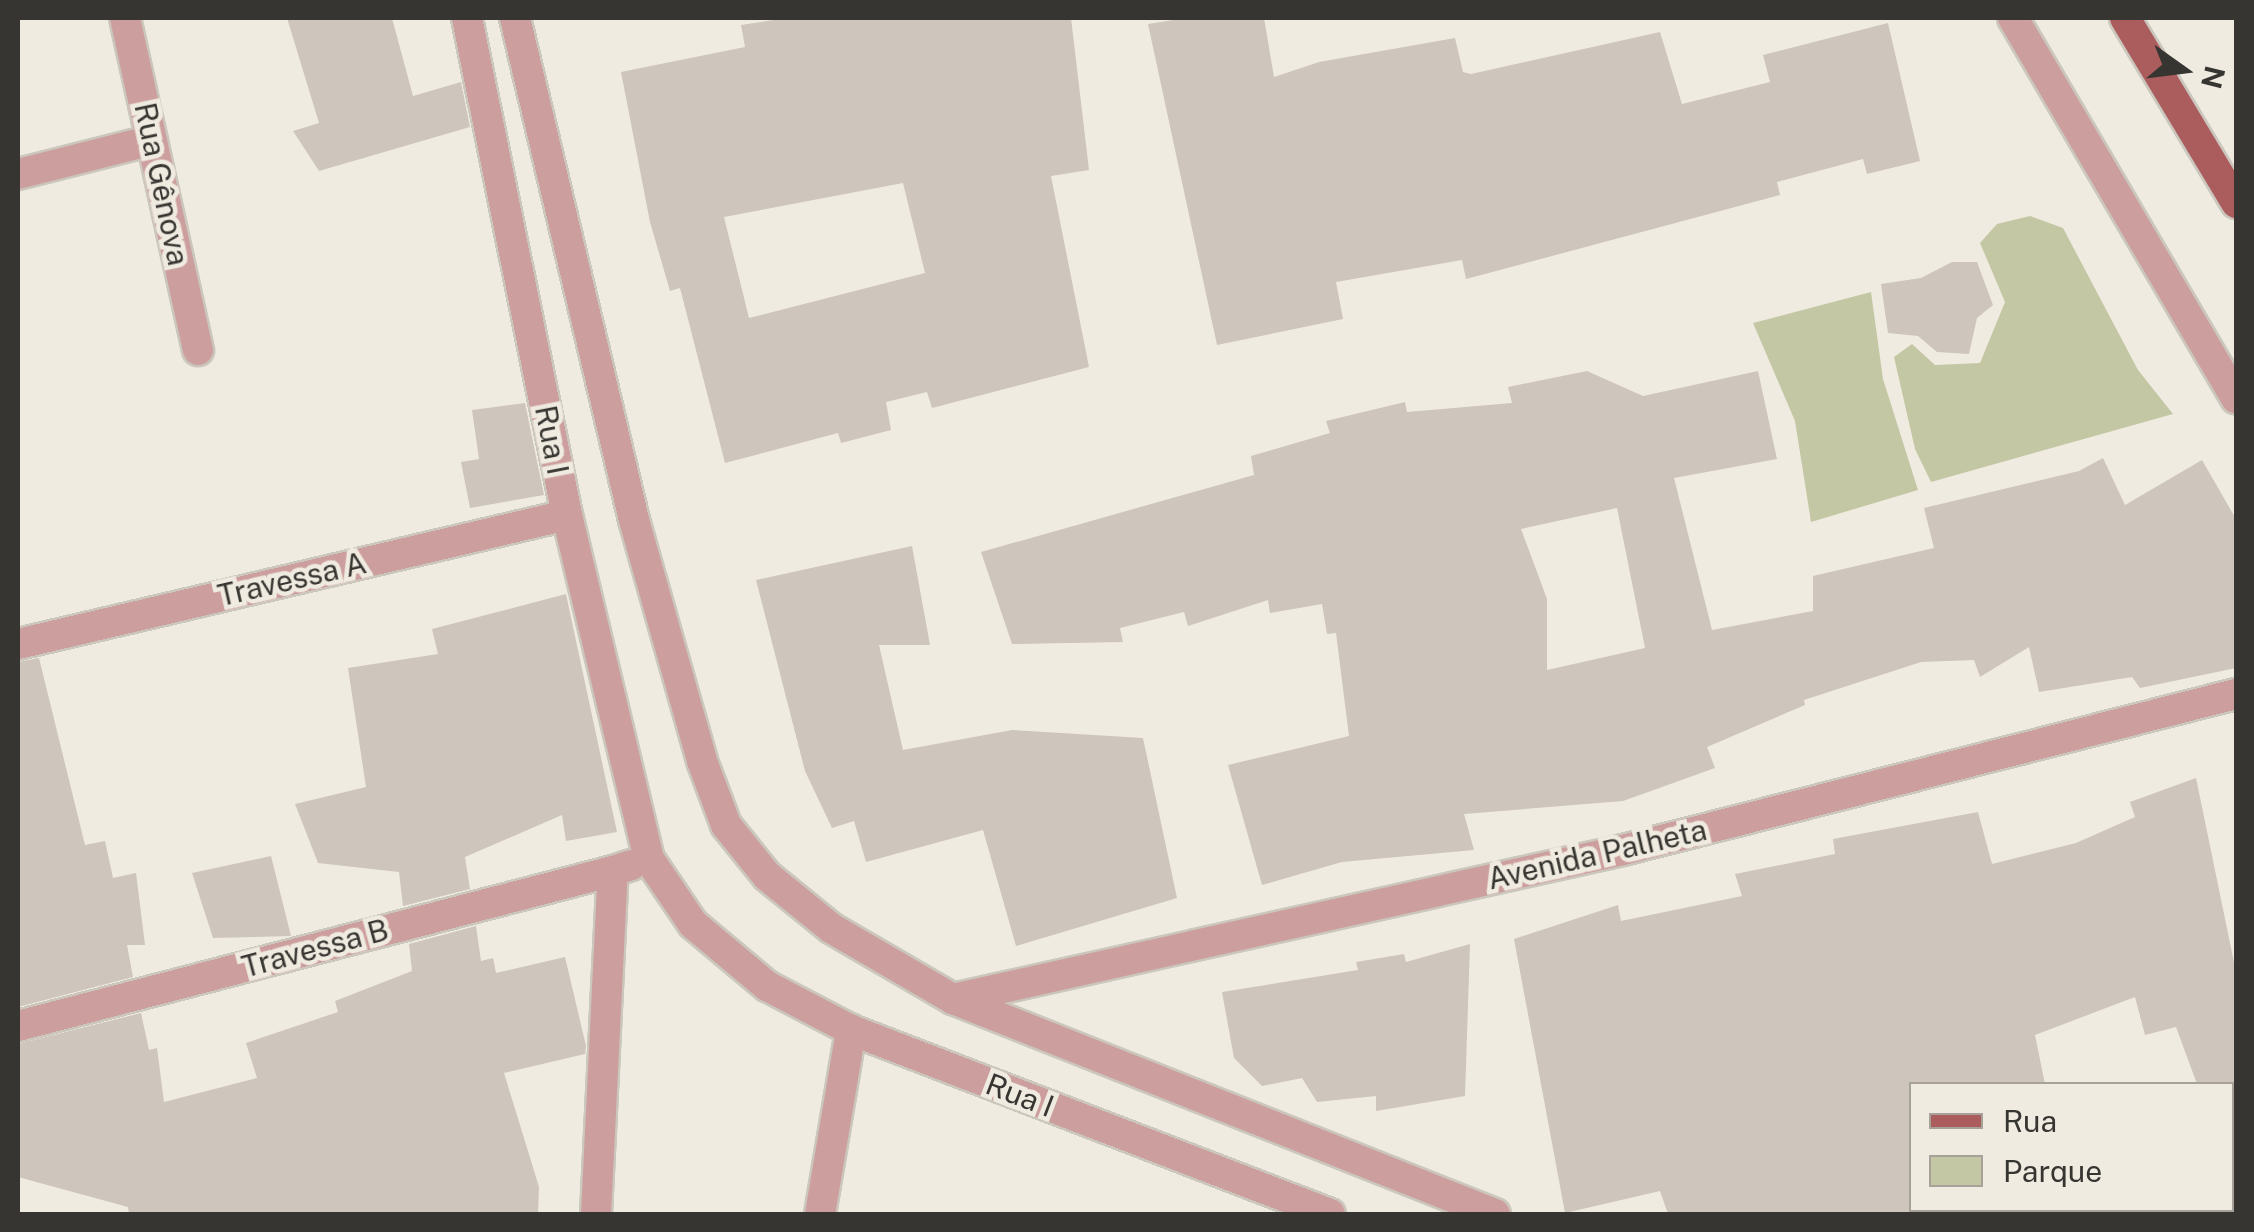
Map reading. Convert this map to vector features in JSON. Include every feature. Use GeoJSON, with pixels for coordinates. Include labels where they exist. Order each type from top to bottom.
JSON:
{"type":"FeatureCollection","features":[{"type":"Feature","properties":{"kind":"main road"},"geometry":{"type":"LineString","coordinates":[[2125,18],[2236,203]]}},
{"type":"Feature","properties":{"kind":"street","name":"Rua Gênova"},"geometry":{"type":"LineString","coordinates":[[125,18],[198,350]]}},
{"type":"Feature","properties":{"kind":"street","name":"Rua I"},"geometry":{"type":"LineString","coordinates":[[468,18],[566,514],[648,859],[693,924],[767,986],[851,1030],[1330,1214]]}},
{"type":"Feature","properties":{"kind":"street"},"geometry":{"type":"LineString","coordinates":[[515,18],[634,520],[726,825],[767,876],[831,928],[953,999],[1495,1214]]}},
{"type":"Feature","properties":{"kind":"street"},"geometry":{"type":"LineString","coordinates":[[2013,18],[2236,398]]}},
{"type":"Feature","properties":{"kind":"street"},"geometry":{"type":"LineString","coordinates":[[18,174],[152,140]]}},
{"type":"Feature","properties":{"kind":"street","name":"Travessa A"},"geometry":{"type":"LineString","coordinates":[[18,644],[566,514]]}},
{"type":"Feature","properties":{"kind":"street","name":"Avenida Palheta"},"geometry":{"type":"LineString","coordinates":[[953,999],[1623,850],[2236,694]]}},
{"type":"Feature","properties":{"kind":"street"},"geometry":{"type":"LineString","coordinates":[[596,1214],[613,871],[648,859]]}},
{"type":"Feature","properties":{"kind":"street","name":"Travessa B"},"geometry":{"type":"LineString","coordinates":[[18,1026],[613,871]]}},
{"type":"Feature","properties":{"kind":"street"},"geometry":{"type":"LineString","coordinates":[[820,1214],[851,1030]]}},
{"type":"Feature","properties":{"kind":"green space"},"geometry":{"type":"Polygon","coordinates":[[[2030,216],[2063,228],[2138,370],[2173,414],[1931,482],[1915,449],[1894,357],[1912,344],[1935,365],[1980,363],[2005,302],[1980,243],[1997,224],[2030,216]]]}},
{"type":"Feature","properties":{"kind":"green space"},"geometry":{"type":"Polygon","coordinates":[[[1871,292],[1883,379],[1918,490],[1811,522],[1795,421],[1753,323],[1871,292]]]}},
{"type":"Feature","properties":{"kind":"building"},"geometry":{"type":"Polygon","coordinates":[[[287,18],[392,18],[413,96],[461,82],[470,127],[319,171],[293,131],[319,123],[287,18]]]}},
{"type":"Feature","properties":{"kind":"building"},"geometry":{"type":"Polygon","coordinates":[[[787,18],[1071,18],[1089,170],[1051,176],[1089,367],[932,408],[927,392],[886,402],[891,430],[841,443],[838,433],[725,463],[680,288],[670,291],[650,222],[621,72],[745,47],[741,25],[787,18]],[[903,183],[724,217],[749,318],[925,273],[903,183]]]}},
{"type":"Feature","properties":{"kind":"building"},"geometry":{"type":"Polygon","coordinates":[[[1186,18],[1264,18],[1274,77],[1319,62],[1455,38],[1463,72],[1471,74],[1660,32],[1682,104],[1770,82],[1763,55],[1888,23],[1920,161],[1867,174],[1863,159],[1777,182],[1780,195],[1466,279],[1462,260],[1336,282],[1343,319],[1217,345],[1148,24],[1186,18]]]}},
{"type":"Feature","properties":{"kind":"building"},"geometry":{"type":"Polygon","coordinates":[[[1952,262],[1977,262],[1993,305],[1977,318],[1969,354],[1937,352],[1918,336],[1888,333],[1881,284],[1921,278],[1952,262]]]}},
{"type":"Feature","properties":{"kind":"building"},"geometry":{"type":"Polygon","coordinates":[[[1587,371],[1643,396],[1758,371],[1777,459],[1674,478],[1712,630],[1813,611],[1813,576],[1934,548],[1924,508],[2079,471],[2103,458],[2125,505],[2202,460],[2236,519],[2236,668],[2140,688],[2132,677],[2039,692],[2029,647],[1980,677],[1974,660],[1921,662],[1804,700],[1805,705],[1707,747],[1715,768],[1623,801],[1464,814],[1474,850],[1342,862],[1262,885],[1228,765],[1349,736],[1336,633],[1327,634],[1322,604],[1270,613],[1268,600],[1188,626],[1184,612],[1120,628],[1123,642],[1012,644],[981,552],[1254,475],[1251,456],[1330,433],[1326,421],[1405,402],[1407,412],[1512,403],[1508,387],[1587,371]],[[1617,508],[1521,529],[1547,599],[1547,670],[1645,648],[1617,508]]]}},
{"type":"Feature","properties":{"kind":"building"},"geometry":{"type":"Polygon","coordinates":[[[525,403],[544,495],[470,508],[461,462],[479,459],[472,410],[525,403]]]}},
{"type":"Feature","properties":{"kind":"building"},"geometry":{"type":"Polygon","coordinates":[[[912,546],[930,645],[879,645],[903,750],[1012,730],[1143,738],[1177,898],[1016,946],[983,830],[866,862],[854,821],[832,828],[805,771],[756,580],[912,546]]]}},
{"type":"Feature","properties":{"kind":"building"},"geometry":{"type":"Polygon","coordinates":[[[566,594],[617,832],[566,841],[562,815],[465,857],[470,889],[403,906],[399,872],[318,863],[295,804],[366,787],[348,668],[438,654],[432,629],[566,594]]]}},
{"type":"Feature","properties":{"kind":"building"},"geometry":{"type":"Polygon","coordinates":[[[39,658],[85,845],[105,841],[113,878],[136,873],[145,945],[127,945],[133,977],[18,1007],[18,662],[39,658]]]}},
{"type":"Feature","properties":{"kind":"building"},"geometry":{"type":"Polygon","coordinates":[[[2196,778],[2236,972],[2236,1084],[2196,1082],[2176,1027],[2145,1035],[2135,997],[2035,1035],[2045,1082],[1909,1082],[1912,1214],[1668,1214],[1660,1191],[1565,1213],[1514,939],[1618,905],[1621,921],[1742,896],[1735,874],[1835,854],[1833,839],[1978,812],[1992,864],[2076,843],[2135,817],[2130,802],[2196,778]]]}},
{"type":"Feature","properties":{"kind":"building"},"geometry":{"type":"Polygon","coordinates":[[[271,856],[291,936],[213,938],[192,873],[271,856]]]}},
{"type":"Feature","properties":{"kind":"building"},"geometry":{"type":"Polygon","coordinates":[[[476,926],[481,961],[493,958],[496,973],[565,957],[586,1046],[585,1054],[504,1073],[539,1187],[538,1214],[129,1214],[128,1207],[18,1177],[18,1044],[141,1013],[149,1050],[157,1048],[164,1102],[257,1078],[246,1043],[338,1012],[335,1001],[412,971],[409,944],[476,926]]]}},
{"type":"Feature","properties":{"kind":"building"},"geometry":{"type":"Polygon","coordinates":[[[1470,944],[1465,1096],[1376,1111],[1376,1096],[1317,1102],[1302,1078],[1262,1086],[1234,1058],[1222,992],[1358,970],[1356,962],[1404,954],[1406,962],[1470,944]]]}}]}
